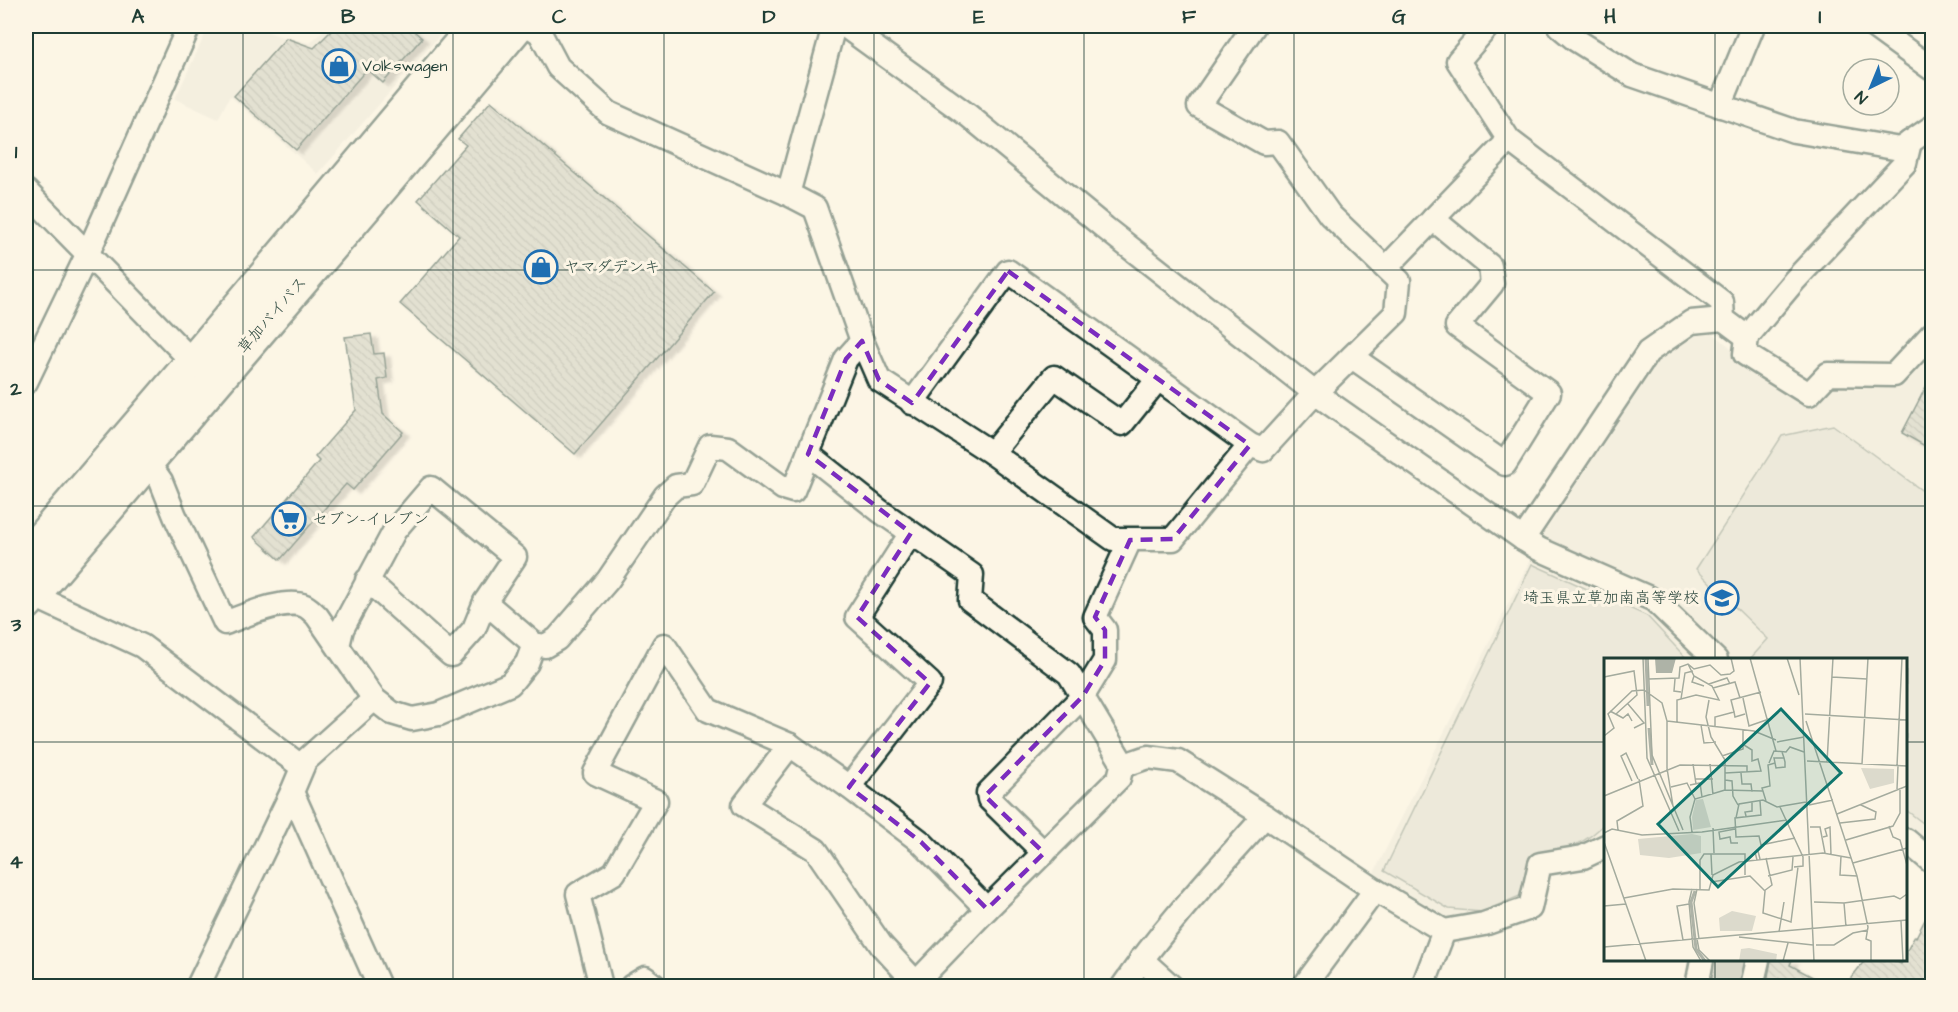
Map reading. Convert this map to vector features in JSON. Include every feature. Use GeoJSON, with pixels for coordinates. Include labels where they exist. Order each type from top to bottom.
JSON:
{"type":"FeatureCollection","features":[{"type":"Feature","properties":{"kind":"highway","name":"草加バイパス"},"geometry":{"type":"LineString","coordinates":[[26,556],[476,26]]}},
{"type":"Feature","properties":{"kind":"highway","name":"草加バイパス"},"geometry":{"type":"LineString","coordinates":[[29,599],[517,26]]}},
{"type":"Feature","properties":{"kind":"street"},"geometry":{"type":"LineString","coordinates":[[26,382],[88,253],[189,26]]}},
{"type":"Feature","properties":{"kind":"street"},"geometry":{"type":"LineString","coordinates":[[529,26],[540,33],[558,67],[609,113],[815,208],[862,341],[879,380],[992,453],[1113,539],[1173,539],[1250,445]]}},
{"type":"Feature","properties":{"kind":"street"},"geometry":{"type":"LineString","coordinates":[[788,194],[834,26]]}},
{"type":"Feature","properties":{"kind":"street"},"geometry":{"type":"LineString","coordinates":[[844,26],[969,116],[1105,228],[1315,393],[1522,539],[1539,549],[1654,600],[1714,658]]}},
{"type":"Feature","properties":{"kind":"street"},"geometry":{"type":"LineString","coordinates":[[912,403],[1008,271],[1250,445],[1263,450],[1315,393],[1396,313],[1399,281],[1330,215],[1278,142],[1264,143],[1199,106],[1254,26]]}},
{"type":"Feature","properties":{"kind":"street"},"geometry":{"type":"LineString","coordinates":[[1488,26],[1458,61],[1509,141],[1722,302],[1723,319]]}},
{"type":"Feature","properties":{"kind":"street"},"geometry":{"type":"LineString","coordinates":[[1558,26],[1632,75],[1794,130],[1900,148],[1932,127]]}},
{"type":"Feature","properties":{"kind":"street"},"geometry":{"type":"LineString","coordinates":[[1720,106],[1753,26]]}},
{"type":"Feature","properties":{"kind":"street"},"geometry":{"type":"LineString","coordinates":[[1873,26],[1932,69]]}},
{"type":"Feature","properties":{"kind":"street"},"geometry":{"type":"LineString","coordinates":[[1386,268],[1509,141]]}},
{"type":"Feature","properties":{"kind":"street"},"geometry":{"type":"LineString","coordinates":[[1910,142],[1905,163],[1794,282],[1747,337],[1745,354],[1809,394],[1828,374],[1894,375],[1932,334]]}},
{"type":"Feature","properties":{"kind":"street"},"geometry":{"type":"LineString","coordinates":[[27,196],[88,253],[193,362]]}},
{"type":"Feature","properties":{"kind":"street"},"geometry":{"type":"LineString","coordinates":[[1352,357],[1505,464],[1549,393],[1457,326],[1492,284],[1490,266],[1433,219]]}},
{"type":"Feature","properties":{"kind":"street"},"geometry":{"type":"LineString","coordinates":[[1522,539],[1648,352],[1691,322],[1723,319],[1747,337]]}},
{"type":"Feature","properties":{"kind":"street"},"geometry":{"type":"LineString","coordinates":[[485,602],[534,644],[545,646],[557,639],[608,580],[665,496],[676,486],[692,484],[710,446],[728,448],[783,488],[793,491],[846,359],[862,341]]}},
{"type":"Feature","properties":{"kind":"street"},"geometry":{"type":"LineString","coordinates":[[992,453],[1054,377],[1122,424],[1158,379]]}},
{"type":"Feature","properties":{"kind":"street"},"geometry":{"type":"LineString","coordinates":[[790,746],[744,806],[816,850],[881,945],[916,985],[987,909],[1119,778],[1122,766],[1069,674],[970,600],[972,575],[911,533],[808,454]]}},
{"type":"Feature","properties":{"kind":"street"},"geometry":{"type":"LineString","coordinates":[[147,461],[161,481],[225,623],[286,604],[305,606],[317,616],[374,699],[392,713],[412,719],[439,714],[510,684],[527,663],[534,644]]}},
{"type":"Feature","properties":{"kind":"street"},"geometry":{"type":"LineString","coordinates":[[338,646],[342,629],[367,580],[395,530],[431,488],[515,557],[485,602],[474,629],[452,655],[367,580]]}},
{"type":"Feature","properties":{"kind":"street"},"geometry":{"type":"LineString","coordinates":[[849,786],[930,683],[857,617],[911,533]]}},
{"type":"Feature","properties":{"kind":"street"},"geometry":{"type":"LineString","coordinates":[[1044,853],[989,799],[988,793],[1083,696],[1105,660],[1104,630],[1095,617],[1130,540]]}},
{"type":"Feature","properties":{"kind":"street"},"geometry":{"type":"LineString","coordinates":[[29,599],[142,646],[302,767]]}},
{"type":"Feature","properties":{"kind":"street"},"geometry":{"type":"LineString","coordinates":[[601,987],[578,894],[614,873],[656,801],[595,773],[664,645],[708,710],[790,746],[849,786],[921,842],[987,909]]}},
{"type":"Feature","properties":{"kind":"street"},"geometry":{"type":"LineString","coordinates":[[198,987],[305,761],[374,699]]}},
{"type":"Feature","properties":{"kind":"street"},"geometry":{"type":"LineString","coordinates":[[1122,766],[1148,757],[1178,762],[1444,932],[1484,924],[1530,908],[1540,864],[1582,857],[1604,846]]}},
{"type":"Feature","properties":{"kind":"street"},"geometry":{"type":"LineString","coordinates":[[292,792],[379,987]]}},
{"type":"Feature","properties":{"kind":"street"},"geometry":{"type":"LineString","coordinates":[[1123,987],[1141,959],[1196,892],[1265,816]]}},
{"type":"Feature","properties":{"kind":"street"},"geometry":{"type":"LineString","coordinates":[[1907,842],[1932,861]]}},
{"type":"Feature","properties":{"kind":"street"},"geometry":{"type":"LineString","coordinates":[[1304,987],[1375,890]]}},
{"type":"Feature","properties":{"kind":"street"},"geometry":{"type":"LineString","coordinates":[[1423,987],[1444,932]]}},
{"type":"Feature","properties":{"kind":"street"},"geometry":{"type":"LineString","coordinates":[[1141,959],[1171,987]]}},
{"type":"Feature","properties":{"kind":"street"},"geometry":{"type":"LineString","coordinates":[[1697,987],[1702,961]]}},
{"type":"Feature","properties":{"kind":"street"},"geometry":{"type":"LineString","coordinates":[[1752,987],[1758,961]]}},
{"type":"Feature","properties":{"kind":"street"},"geometry":{"type":"LineString","coordinates":[[632,987],[645,978],[655,987]]}},
{"type":"Feature","properties":{"kind":"highlighted area"},"geometry":{"type":"Polygon","coordinates":[[[1008,271],[1250,445],[1173,539],[1130,540],[1095,617],[1105,630],[1105,660],[1083,696],[985,796],[1044,853],[987,909],[921,842],[849,787],[930,683],[857,617],[911,533],[808,454],[846,359],[862,341],[879,380],[912,403],[1008,271]]]}},
{"type":"Feature","properties":{"kind":"shaded area"},"geometry":{"type":"Polygon","coordinates":[[[209,26],[252,26],[279,36],[310,43],[328,26],[448,26],[318,174],[230,96],[218,119],[175,99],[209,26]]]}},
{"type":"Feature","properties":{"kind":"shaded area","name":"埼玉県立草加南高等学校"},"geometry":{"type":"Polygon","coordinates":[[[1709,330],[1736,352],[1735,361],[1815,407],[1831,388],[1898,389],[1932,352],[1932,851],[1907,830],[1907,658],[1604,658],[1604,836],[1579,851],[1534,858],[1525,897],[1483,916],[1449,919],[1423,908],[1373,875],[1542,536],[1660,358],[1689,336],[1709,330]]]}},
{"type":"Feature","properties":{"kind":"shaded area"},"geometry":{"type":"Polygon","coordinates":[[[1833,425],[1932,498],[1932,830],[1907,811],[1907,658],[1751,658],[1768,639],[1696,569],[1782,436],[1833,425]]]}},
{"type":"Feature","properties":{"kind":"shaded area"},"geometry":{"type":"Polygon","coordinates":[[[1532,564],[1647,616],[1686,658],[1604,658],[1604,824],[1580,843],[1532,856],[1522,895],[1482,912],[1449,909],[1384,871],[1532,564]]]}},
{"type":"Feature","properties":{"kind":"building"},"geometry":{"type":"Polygon","coordinates":[[[336,26],[408,26],[422,38],[383,83],[367,69],[296,150],[234,96],[286,38],[314,48],[336,26]]]}},
{"type":"Feature","properties":{"kind":"building"},"geometry":{"type":"Polygon","coordinates":[[[491,101],[714,292],[575,454],[400,304],[459,236],[418,200],[466,145],[458,139],[491,101]]]}},
{"type":"Feature","properties":{"kind":"building"},"geometry":{"type":"Polygon","coordinates":[[[371,334],[374,354],[384,353],[387,378],[378,380],[383,414],[403,432],[353,490],[346,484],[280,560],[254,537],[319,461],[315,457],[356,410],[345,337],[371,334]]]}},
{"type":"Feature","properties":{"kind":"building"},"geometry":{"type":"Polygon","coordinates":[[[1932,375],[1932,450],[1902,433],[1932,375]]]}},
{"type":"Feature","properties":{"kind":"building"},"geometry":{"type":"Polygon","coordinates":[[[1932,906],[1932,987],[1844,987],[1864,961],[1895,961],[1901,964],[1902,961],[1907,961],[1907,950],[1932,906]]]}},
{"type":"Feature","properties":{"kind":"building"},"geometry":{"type":"Polygon","coordinates":[[[1771,961],[1792,961],[1790,965],[1831,987],[1766,987],[1771,961]]]}},
{"type":"Feature","properties":{"kind":"waterway"},"geometry":{"type":"LineString","coordinates":[[1723,986],[1731,961]]}},
{"type":"Feature","properties":{"kind":"place","name":"Volkswagen"},"geometry":{"type":"Point","coordinates":[339,66]}},
{"type":"Feature","properties":{"kind":"place","name":"ヤマダデンキ"},"geometry":{"type":"Point","coordinates":[541,267]}},
{"type":"Feature","properties":{"kind":"place","name":"セブン-イレブン"},"geometry":{"type":"Point","coordinates":[289,519]}},
{"type":"Feature","properties":{"kind":"place","name":"埼玉県立草加南高等学校"},"geometry":{"type":"Point","coordinates":[1722,598]}}]}
